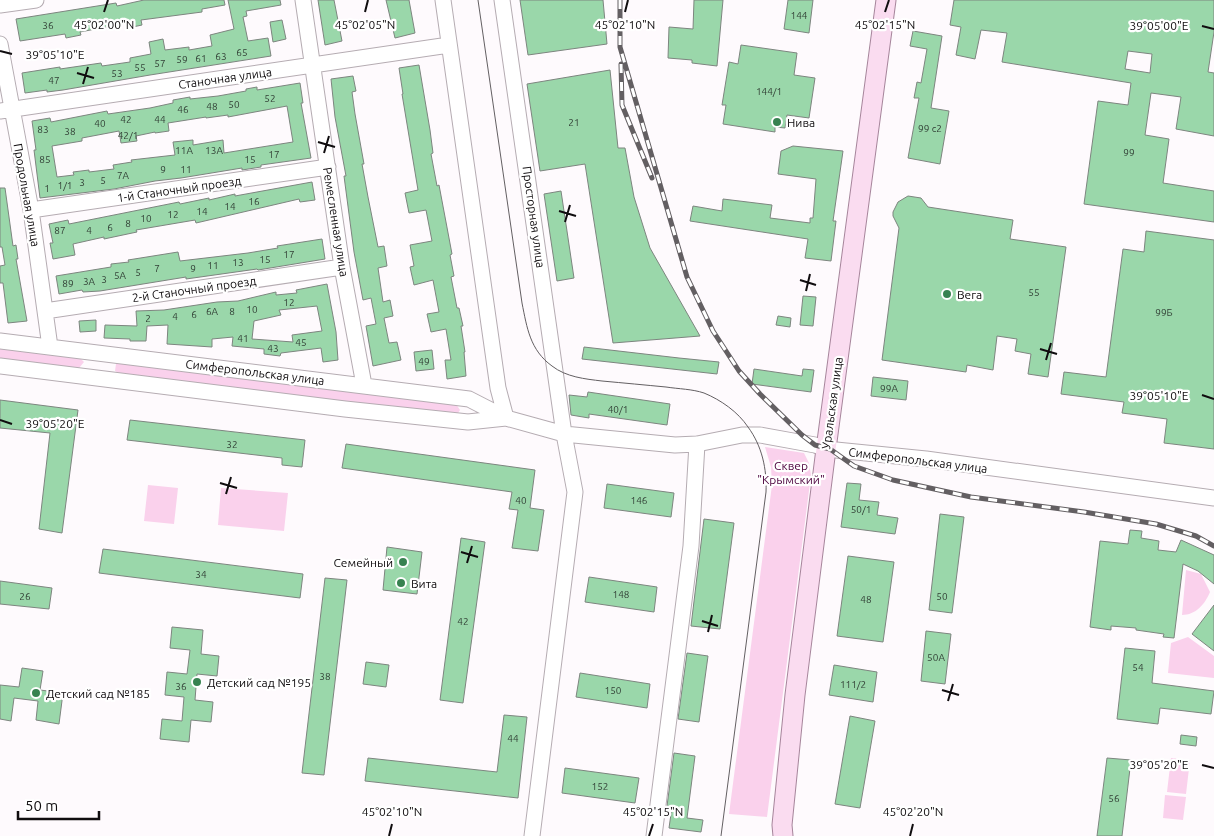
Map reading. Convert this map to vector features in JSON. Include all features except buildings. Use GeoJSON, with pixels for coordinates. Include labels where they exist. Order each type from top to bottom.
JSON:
{"type":"FeatureCollection","features":[{"type":"Feature","properties":{"kind":"main road","name":"Уральская улица"},"geometry":{"type":"LineString","coordinates":[[783,836],[782,825],[787,768],[886,0]]}},
{"type":"Feature","properties":{"kind":"main road","name":"Уральская улица"},"geometry":{"type":"LineString","coordinates":[[789,836],[793,761],[828,449],[890,0]]}},
{"type":"Feature","properties":{"kind":"street"},"geometry":{"type":"LineString","coordinates":[[0,5],[36,0]]}},
{"type":"Feature","properties":{"kind":"street","name":"Ремесленная улица"},"geometry":{"type":"LineString","coordinates":[[302,0],[314,66],[342,267],[364,385]]}},
{"type":"Feature","properties":{"kind":"street"},"geometry":{"type":"LineString","coordinates":[[443,0],[498,388],[506,418]]}},
{"type":"Feature","properties":{"kind":"street","name":"Просторная улица"},"geometry":{"type":"LineString","coordinates":[[502,0],[564,434],[575,492],[532,836]]}},
{"type":"Feature","properties":{"kind":"street","name":"Продольная улица"},"geometry":{"type":"LineString","coordinates":[[0,44],[6,110],[31,210],[50,347]]}},
{"type":"Feature","properties":{"kind":"street","name":"Станочная улица"},"geometry":{"type":"LineString","coordinates":[[6,110],[449,45]]}},
{"type":"Feature","properties":{"kind":"street","name":"1-й Станочный проезд"},"geometry":{"type":"LineString","coordinates":[[31,210],[328,168]]}},
{"type":"Feature","properties":{"kind":"street","name":"2-й Станочный проезд"},"geometry":{"type":"LineString","coordinates":[[45,310],[342,267]]}},
{"type":"Feature","properties":{"kind":"street","name":"Симферопольская улица"},"geometry":{"type":"LineString","coordinates":[[0,340],[469,399],[506,418],[564,434],[675,445],[697,444],[742,435],[760,435],[828,449],[926,459],[1214,498]]}},
{"type":"Feature","properties":{"kind":"street"},"geometry":{"type":"LineString","coordinates":[[94,378],[96,353]]}},
{"type":"Feature","properties":{"kind":"street","name":"Симферопольская улица"},"geometry":{"type":"LineString","coordinates":[[0,366],[344,409],[468,422],[506,418]]}},
{"type":"Feature","properties":{"kind":"street"},"geometry":{"type":"LineString","coordinates":[[654,836],[691,546],[697,444]]}},
{"type":"Feature","properties":{"kind":"green space"},"geometry":{"type":"Polygon","coordinates":[[[0,348],[80,358],[84,362],[79,368],[0,359],[0,348]]]}},
{"type":"Feature","properties":{"kind":"green space"},"geometry":{"type":"Polygon","coordinates":[[[121,363],[456,404],[460,410],[456,416],[121,374],[115,371],[116,364],[121,363]]]}},
{"type":"Feature","properties":{"kind":"green space","name":"Сквер \"Крымский\""},"geometry":{"type":"Polygon","coordinates":[[[765,447],[804,453],[809,463],[811,475],[767,817],[729,814],[772,485],[771,467],[765,447]]]}},
{"type":"Feature","properties":{"kind":"green space"},"geometry":{"type":"Polygon","coordinates":[[[148,485],[178,488],[174,524],[144,521],[148,485]]]}},
{"type":"Feature","properties":{"kind":"green space"},"geometry":{"type":"Polygon","coordinates":[[[221,488],[288,493],[284,531],[218,525],[221,488]]]}},
{"type":"Feature","properties":{"kind":"green space"},"geometry":{"type":"Polygon","coordinates":[[[1186,570],[1201,574],[1210,592],[1196,611],[1182,615],[1186,570]]]}},
{"type":"Feature","properties":{"kind":"green space"},"geometry":{"type":"Polygon","coordinates":[[[1188,637],[1214,656],[1214,678],[1168,673],[1171,643],[1188,637]]]}},
{"type":"Feature","properties":{"kind":"green space"},"geometry":{"type":"Polygon","coordinates":[[[1171,758],[1190,760],[1186,794],[1167,792],[1171,758]]]}},
{"type":"Feature","properties":{"kind":"green space"},"geometry":{"type":"Polygon","coordinates":[[[1165,795],[1186,797],[1183,820],[1163,818],[1165,795]]]}},
{"type":"Feature","properties":{"kind":"tram line"},"geometry":{"type":"LineString","coordinates":[[478,0],[522,303],[534,346],[545,360],[557,370],[576,377],[704,393],[723,403],[739,416],[753,434],[763,458],[766,492],[721,836]]}},
{"type":"Feature","properties":{"kind":"railway"},"geometry":{"type":"LineString","coordinates":[[620,0],[620,47],[687,277],[713,331],[739,371],[802,435],[815,445],[830,449],[854,466],[893,480],[971,497],[1156,524],[1196,536],[1214,546]]}},
{"type":"Feature","properties":{"kind":"railway"},"geometry":{"type":"LineString","coordinates":[[621,64],[622,105],[652,178]]}},
{"type":"Feature","properties":{"kind":"place","name":"Нива"},"geometry":{"type":"Point","coordinates":[777,122]}},
{"type":"Feature","properties":{"kind":"place","name":"Вега"},"geometry":{"type":"Point","coordinates":[947,294]}},
{"type":"Feature","properties":{"kind":"place","name":"Семейный"},"geometry":{"type":"Point","coordinates":[403,562]}},
{"type":"Feature","properties":{"kind":"place","name":"Вита"},"geometry":{"type":"Point","coordinates":[401,583]}},
{"type":"Feature","properties":{"kind":"place","name":"Детский сад №195"},"geometry":{"type":"Point","coordinates":[197,682]}},
{"type":"Feature","properties":{"kind":"place","name":"Детский сад №185"},"geometry":{"type":"Point","coordinates":[36,693]}}]}
